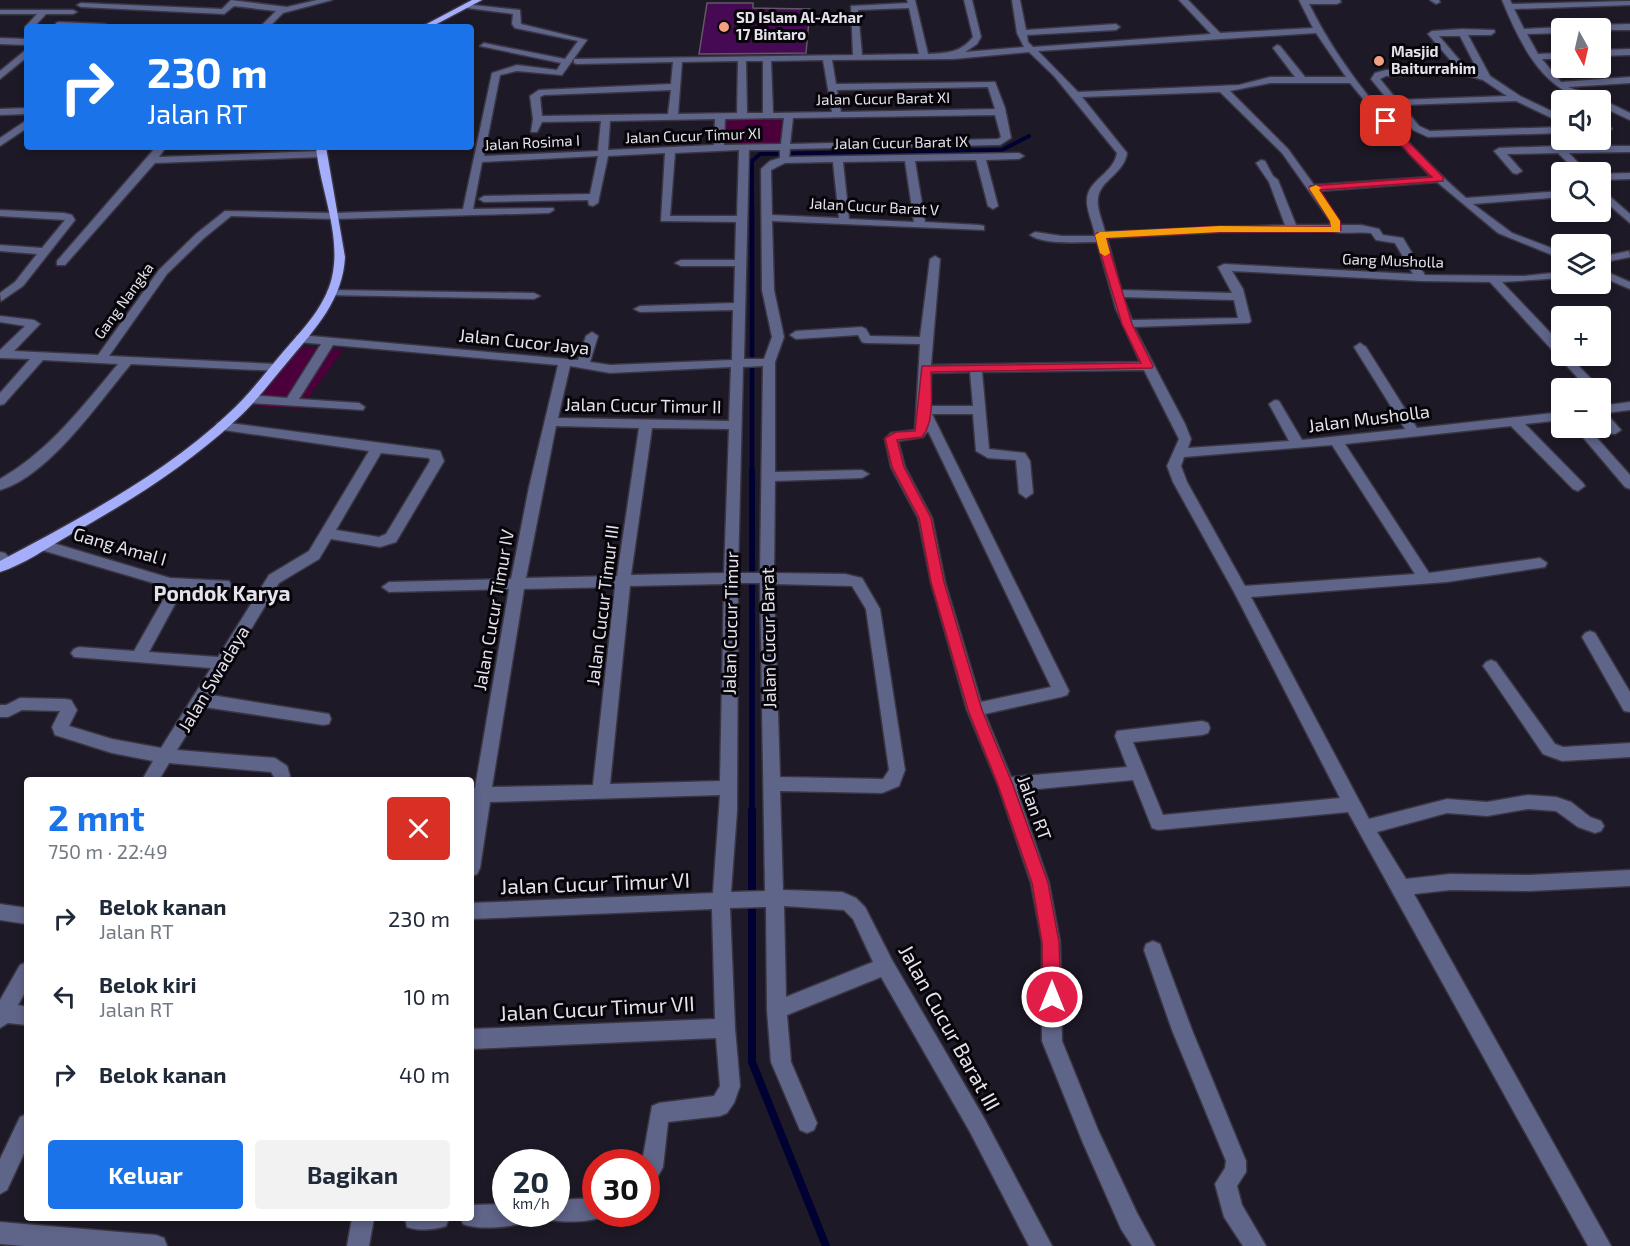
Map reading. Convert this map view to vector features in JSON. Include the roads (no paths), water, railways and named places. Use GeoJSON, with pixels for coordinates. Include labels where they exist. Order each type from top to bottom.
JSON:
{"type":"FeatureCollection","features":[{"type":"Feature","properties":{"kind":"main road"},"geometry":{"type":"LineString","coordinates":[[431,24],[478,0]]}},
{"type":"Feature","properties":{"kind":"main road"},"geometry":{"type":"LineString","coordinates":[[2,562],[43,545],[146,482],[222,426],[250,399],[300,339],[331,293],[339,268],[334,216],[321,151]]}},
{"type":"Feature","properties":{"kind":"street"},"geometry":{"type":"LineString","coordinates":[[267,24],[276,14],[286,9],[328,0]]}},
{"type":"Feature","properties":{"kind":"street"},"geometry":{"type":"LineString","coordinates":[[954,56],[974,42],[977,36],[968,0]]}},
{"type":"Feature","properties":{"kind":"street"},"geometry":{"type":"LineString","coordinates":[[1016,0],[1022,40],[1075,95],[1122,153],[1119,165],[1092,195],[1101,237],[1127,324],[1148,366],[1173,407],[1185,439],[1174,466],[1180,482],[1241,592],[1365,828],[1401,888],[1600,1246]]}},
{"type":"Feature","properties":{"kind":"street"},"geometry":{"type":"LineString","coordinates":[[1183,0],[1219,37]]}},
{"type":"Feature","properties":{"kind":"street"},"geometry":{"type":"LineString","coordinates":[[1303,1],[1336,2]]}},
{"type":"Feature","properties":{"kind":"street"},"geometry":{"type":"LineString","coordinates":[[1303,1],[1314,18],[1318,30],[1353,80],[1412,153],[1465,201],[1505,233],[1551,252]]}},
{"type":"Feature","properties":{"kind":"street"},"geometry":{"type":"LineString","coordinates":[[59,24],[85,3],[224,12],[236,3],[286,9]]}},
{"type":"Feature","properties":{"kind":"street"},"geometry":{"type":"LineString","coordinates":[[858,57],[854,9],[860,6],[912,3],[924,56]]}},
{"type":"Feature","properties":{"kind":"street"},"geometry":{"type":"LineString","coordinates":[[1571,90],[1558,85],[1537,57],[1507,4],[1630,3]]}},
{"type":"Feature","properties":{"kind":"street"},"geometry":{"type":"LineString","coordinates":[[467,6],[517,12],[518,26],[583,40],[573,62],[559,74],[517,68],[496,73],[478,159]]}},
{"type":"Feature","properties":{"kind":"street"},"geometry":{"type":"LineString","coordinates":[[0,12],[73,12]]}},
{"type":"Feature","properties":{"kind":"street"},"geometry":{"type":"LineString","coordinates":[[32,24],[44,12]]}},
{"type":"Feature","properties":{"kind":"street"},"geometry":{"type":"LineString","coordinates":[[1021,33],[1116,27]]}},
{"type":"Feature","properties":{"kind":"street"},"geometry":{"type":"LineString","coordinates":[[1611,28],[1630,27]]}},
{"type":"Feature","properties":{"kind":"street"},"geometry":{"type":"LineString","coordinates":[[484,46],[573,62],[954,56],[1318,30]]}},
{"type":"Feature","properties":{"kind":"street"},"geometry":{"type":"LineString","coordinates":[[1522,32],[1551,31]]}},
{"type":"Feature","properties":{"kind":"street"},"geometry":{"type":"LineString","coordinates":[[14,42],[24,32]]}},
{"type":"Feature","properties":{"kind":"street"},"geometry":{"type":"LineString","coordinates":[[1462,32],[1486,78]]}},
{"type":"Feature","properties":{"kind":"street"},"geometry":{"type":"LineString","coordinates":[[1465,72],[1432,34],[1491,32]]}},
{"type":"Feature","properties":{"kind":"street"},"geometry":{"type":"LineString","coordinates":[[0,41],[24,42]]}},
{"type":"Feature","properties":{"kind":"street"},"geometry":{"type":"LineString","coordinates":[[1277,48],[1302,80]]}},
{"type":"Feature","properties":{"kind":"street"},"geometry":{"type":"LineString","coordinates":[[1611,53],[1630,52]]}},
{"type":"Feature","properties":{"kind":"street"},"geometry":{"type":"LineString","coordinates":[[1537,57],[1551,56]]}},
{"type":"Feature","properties":{"kind":"street"},"geometry":{"type":"LineString","coordinates":[[827,57],[837,115]]}},
{"type":"Feature","properties":{"kind":"street"},"geometry":{"type":"LineString","coordinates":[[767,58],[768,115]]}},
{"type":"Feature","properties":{"kind":"street"},"geometry":{"type":"LineString","coordinates":[[742,59],[742,114]]}},
{"type":"Feature","properties":{"kind":"street"},"geometry":{"type":"LineString","coordinates":[[673,116],[678,60]]}},
{"type":"Feature","properties":{"kind":"street"},"geometry":{"type":"LineString","coordinates":[[2,73],[22,61]]}},
{"type":"Feature","properties":{"kind":"street"},"geometry":{"type":"LineString","coordinates":[[1551,115],[1517,98],[1486,78],[1465,72],[1378,75],[1375,78],[1418,130],[1430,134],[1551,130]]}},
{"type":"Feature","properties":{"kind":"street"},"geometry":{"type":"LineString","coordinates":[[1075,95],[1245,87],[1268,80],[1353,80]]}},
{"type":"Feature","properties":{"kind":"street"},"geometry":{"type":"LineString","coordinates":[[1558,85],[1630,80]]}},
{"type":"Feature","properties":{"kind":"street"},"geometry":{"type":"LineString","coordinates":[[789,115],[784,154],[1000,142],[1006,138],[993,85],[833,87]]}},
{"type":"Feature","properties":{"kind":"street"},"geometry":{"type":"LineString","coordinates":[[534,130],[538,119],[535,96],[542,92],[676,87]]}},
{"type":"Feature","properties":{"kind":"street"},"geometry":{"type":"LineString","coordinates":[[1222,88],[1286,151],[1335,221],[1336,230]]}},
{"type":"Feature","properties":{"kind":"street"},"geometry":{"type":"LineString","coordinates":[[1372,104],[1517,98]]}},
{"type":"Feature","properties":{"kind":"street"},"geometry":{"type":"LineString","coordinates":[[1625,110],[1630,117]]}},
{"type":"Feature","properties":{"kind":"street"},"geometry":{"type":"LineString","coordinates":[[0,112],[24,111]]}},
{"type":"Feature","properties":{"kind":"street","name":"Jalan Cucur Barat XI"},"geometry":{"type":"LineString","coordinates":[[538,119],[742,114],[999,112]]}},
{"type":"Feature","properties":{"kind":"street"},"geometry":{"type":"LineString","coordinates":[[718,148],[720,115]]}},
{"type":"Feature","properties":{"kind":"street"},"geometry":{"type":"LineString","coordinates":[[484,200],[593,200],[603,154],[606,117]]}},
{"type":"Feature","properties":{"kind":"street"},"geometry":{"type":"LineString","coordinates":[[0,143],[24,125]]}},
{"type":"Feature","properties":{"kind":"street"},"geometry":{"type":"LineString","coordinates":[[0,132],[11,133]]}},
{"type":"Feature","properties":{"kind":"street","name":"Jalan Cucur Timur XI"},"geometry":{"type":"LineString","coordinates":[[603,154],[744,148],[784,154]]}},
{"type":"Feature","properties":{"kind":"street","name":"Jalan Cucur Timur"},"geometry":{"type":"LineString","coordinates":[[654,1149],[659,1113],[720,1106],[730,1086],[725,1028],[726,902],[736,578],[736,425],[741,362],[744,148]]}},
{"type":"Feature","properties":{"kind":"street"},"geometry":{"type":"LineString","coordinates":[[1611,149],[1630,148]]}},
{"type":"Feature","properties":{"kind":"street"},"geometry":{"type":"LineString","coordinates":[[61,263],[159,150]]}},
{"type":"Feature","properties":{"kind":"street"},"geometry":{"type":"LineString","coordinates":[[670,150],[665,219],[743,219]]}},
{"type":"Feature","properties":{"kind":"street"},"geometry":{"type":"LineString","coordinates":[[1517,171],[1498,153],[1499,151],[1560,150],[1572,162]]}},
{"type":"Feature","properties":{"kind":"street"},"geometry":{"type":"LineString","coordinates":[[152,160],[321,151]]}},
{"type":"Feature","properties":{"kind":"street","name":"Jalan Rosima I"},"geometry":{"type":"LineString","coordinates":[[468,210],[478,159],[603,154]]}},
{"type":"Feature","properties":{"kind":"street","name":"Jalan Cucur Barat IX"},"geometry":{"type":"LineString","coordinates":[[784,154],[838,159],[1019,156]]}},
{"type":"Feature","properties":{"kind":"street","name":"Jalan Cucur Barat"},"geometry":{"type":"LineString","coordinates":[[784,154],[766,169],[768,290],[778,336],[767,362],[769,477],[764,578],[773,784],[769,899],[782,1062],[807,1123]]}},
{"type":"Feature","properties":{"kind":"street"},"geometry":{"type":"LineString","coordinates":[[980,156],[993,206]]}},
{"type":"Feature","properties":{"kind":"street"},"geometry":{"type":"LineString","coordinates":[[910,158],[920,224]]}},
{"type":"Feature","properties":{"kind":"street"},"geometry":{"type":"LineString","coordinates":[[838,159],[844,220]]}},
{"type":"Feature","properties":{"kind":"street"},"geometry":{"type":"LineString","coordinates":[[1261,163],[1269,178],[1273,180],[1292,229]]}},
{"type":"Feature","properties":{"kind":"street"},"geometry":{"type":"LineString","coordinates":[[1611,177],[1630,176]]}},
{"type":"Feature","properties":{"kind":"street"},"geometry":{"type":"LineString","coordinates":[[1313,188],[1440,179]]}},
{"type":"Feature","properties":{"kind":"street"},"geometry":{"type":"LineString","coordinates":[[1465,201],[1551,195]]}},
{"type":"Feature","properties":{"kind":"street"},"geometry":{"type":"LineString","coordinates":[[1611,198],[1625,209],[1630,220]]}},
{"type":"Feature","properties":{"kind":"street"},"geometry":{"type":"LineString","coordinates":[[334,216],[468,210],[549,210]]}},
{"type":"Feature","properties":{"kind":"street"},"geometry":{"type":"LineString","coordinates":[[0,213],[70,218],[19,284],[1,298]]}},
{"type":"Feature","properties":{"kind":"street","name":"Gang Nangka"},"geometry":{"type":"LineString","coordinates":[[101,359],[159,277],[224,215],[232,213],[334,216]]}},
{"type":"Feature","properties":{"kind":"street","name":"Jalan Cucur Barat V"},"geometry":{"type":"LineString","coordinates":[[766,218],[980,228]]}},
{"type":"Feature","properties":{"kind":"street"},"geometry":{"type":"LineString","coordinates":[[1035,235],[1062,239],[1220,229],[1367,229],[1375,231],[1380,238],[1399,240],[1421,278]]}},
{"type":"Feature","properties":{"kind":"street"},"geometry":{"type":"LineString","coordinates":[[0,248],[46,252]]}},
{"type":"Feature","properties":{"kind":"street"},"geometry":{"type":"LineString","coordinates":[[1611,258],[1629,254]]}},
{"type":"Feature","properties":{"kind":"street","name":"Jalan RT"},"geometry":{"type":"LineString","coordinates":[[935,259],[926,341],[924,410],[918,434],[891,438],[898,467],[925,518],[938,582],[975,710],[1006,785],[1040,883],[1051,942],[1052,1041],[1090,1136],[1129,1221],[1144,1246]]}},
{"type":"Feature","properties":{"kind":"street"},"geometry":{"type":"LineString","coordinates":[[681,263],[742,263]]}},
{"type":"Feature","properties":{"kind":"street","name":"Gang Musholla"},"geometry":{"type":"LineString","coordinates":[[1239,297],[1224,267],[1421,278],[1551,276]]}},
{"type":"Feature","properties":{"kind":"street"},"geometry":{"type":"LineString","coordinates":[[1611,277],[1630,286]]}},
{"type":"Feature","properties":{"kind":"street"},"geometry":{"type":"LineString","coordinates":[[1492,278],[1551,342]]}},
{"type":"Feature","properties":{"kind":"street"},"geometry":{"type":"LineString","coordinates":[[0,282],[19,284]]}},
{"type":"Feature","properties":{"kind":"street"},"geometry":{"type":"LineString","coordinates":[[331,293],[534,296]]}},
{"type":"Feature","properties":{"kind":"street"},"geometry":{"type":"LineString","coordinates":[[1117,293],[1239,297],[1245,321],[1127,324]]}},
{"type":"Feature","properties":{"kind":"street"},"geometry":{"type":"LineString","coordinates":[[640,309],[741,306]]}},
{"type":"Feature","properties":{"kind":"street"},"geometry":{"type":"LineString","coordinates":[[0,319],[34,324],[2,354]]}},
{"type":"Feature","properties":{"kind":"street"},"geometry":{"type":"LineString","coordinates":[[796,335],[862,331],[866,339],[926,341]]}},
{"type":"Feature","properties":{"kind":"street"},"geometry":{"type":"LineString","coordinates":[[583,365],[592,336]]}},
{"type":"Feature","properties":{"kind":"street","name":"Jalan Cucor Jaya"},"geometry":{"type":"LineString","coordinates":[[300,339],[565,362],[610,369],[767,362]]}},
{"type":"Feature","properties":{"kind":"street"},"geometry":{"type":"LineString","coordinates":[[291,402],[329,342]]}},
{"type":"Feature","properties":{"kind":"street"},"geometry":{"type":"LineString","coordinates":[[1360,347],[1413,432]]}},
{"type":"Feature","properties":{"kind":"street"},"geometry":{"type":"LineString","coordinates":[[2,354],[275,368]]}},
{"type":"Feature","properties":{"kind":"street"},"geometry":{"type":"LineString","coordinates":[[0,401],[39,357]]}},
{"type":"Feature","properties":{"kind":"street"},"geometry":{"type":"LineString","coordinates":[[0,485],[18,476],[46,456],[127,361]]}},
{"type":"Feature","properties":{"kind":"street","name":"Jalan Cucur Timur IV"},"geometry":{"type":"LineString","coordinates":[[474,831],[477,794],[517,585],[550,422],[565,362]]}},
{"type":"Feature","properties":{"kind":"street"},"geometry":{"type":"LineString","coordinates":[[926,369],[1148,366]]}},
{"type":"Feature","properties":{"kind":"street"},"geometry":{"type":"LineString","coordinates":[[1573,366],[1585,378]]}},
{"type":"Feature","properties":{"kind":"street"},"geometry":{"type":"LineString","coordinates":[[976,370],[983,451],[988,454],[1020,456],[1023,461],[1026,493]]}},
{"type":"Feature","properties":{"kind":"street"},"geometry":{"type":"LineString","coordinates":[[250,399],[359,407]]}},
{"type":"Feature","properties":{"kind":"street"},"geometry":{"type":"LineString","coordinates":[[1275,404],[1298,445]]}},
{"type":"Feature","properties":{"kind":"street"},"geometry":{"type":"LineString","coordinates":[[1611,410],[1630,406]]}},
{"type":"Feature","properties":{"kind":"street"},"geometry":{"type":"LineString","coordinates":[[975,710],[1061,691],[924,410],[979,410]]}},
{"type":"Feature","properties":{"kind":"street","name":"Jalan Musholla"},"geometry":{"type":"LineString","coordinates":[[1180,453],[1298,445],[1551,417]]}},
{"type":"Feature","properties":{"kind":"street"},"geometry":{"type":"LineString","coordinates":[[1513,420],[1578,486]]}},
{"type":"Feature","properties":{"kind":"street","name":"Jalan Cucur Timur II"},"geometry":{"type":"LineString","coordinates":[[550,422],[736,425]]}},
{"type":"Feature","properties":{"kind":"street"},"geometry":{"type":"LineString","coordinates":[[1611,423],[1615,430]]}},
{"type":"Feature","properties":{"kind":"street","name":"Jalan Cucur Timur III"},"geometry":{"type":"LineString","coordinates":[[601,791],[623,582],[646,424]]}},
{"type":"Feature","properties":{"kind":"street"},"geometry":{"type":"LineString","coordinates":[[222,426],[435,454],[437,461],[391,538],[380,542],[326,533]]}},
{"type":"Feature","properties":{"kind":"street"},"geometry":{"type":"LineString","coordinates":[[1590,438],[1630,484]]}},
{"type":"Feature","properties":{"kind":"street"},"geometry":{"type":"LineString","coordinates":[[1336,441],[1425,578]]}},
{"type":"Feature","properties":{"kind":"street","name":"Jalan Swadaya"},"geometry":{"type":"LineString","coordinates":[[152,777],[274,579],[284,570],[309,560],[377,448]]}},
{"type":"Feature","properties":{"kind":"street"},"geometry":{"type":"LineString","coordinates":[[769,477],[862,474]]}},
{"type":"Feature","properties":{"kind":"street","name":"Gang Amal I"},"geometry":{"type":"LineString","coordinates":[[43,545],[173,582],[176,587],[174,593],[138,657]]}},
{"type":"Feature","properties":{"kind":"street"},"geometry":{"type":"LineString","coordinates":[[1241,592],[1425,578],[1540,563]]}},
{"type":"Feature","properties":{"kind":"street"},"geometry":{"type":"LineString","coordinates":[[389,587],[736,578],[850,579],[860,585],[873,609],[897,770],[894,781],[882,786],[773,784]]}},
{"type":"Feature","properties":{"kind":"street"},"geometry":{"type":"LineString","coordinates":[[173,582],[224,585]]}},
{"type":"Feature","properties":{"kind":"street"},"geometry":{"type":"LineString","coordinates":[[1590,637],[1630,706]]}},
{"type":"Feature","properties":{"kind":"street"},"geometry":{"type":"LineString","coordinates":[[79,653],[223,663]]}},
{"type":"Feature","properties":{"kind":"street"},"geometry":{"type":"LineString","coordinates":[[1491,666],[1549,749],[1562,754],[1630,750]]}},
{"type":"Feature","properties":{"kind":"street"},"geometry":{"type":"LineString","coordinates":[[200,700],[323,720]]}},
{"type":"Feature","properties":{"kind":"street"},"geometry":{"type":"LineString","coordinates":[[0,711],[8,711],[20,704],[65,705],[69,710],[60,727],[61,730],[77,736],[166,756],[275,765],[281,771],[282,776]]}},
{"type":"Feature","properties":{"kind":"street"},"geometry":{"type":"LineString","coordinates":[[1202,728],[1123,736],[1158,823],[1352,804]]}},
{"type":"Feature","properties":{"kind":"street"},"geometry":{"type":"LineString","coordinates":[[1006,785],[1138,773]]}},
{"type":"Feature","properties":{"kind":"street"},"geometry":{"type":"LineString","coordinates":[[477,794],[729,788]]}},
{"type":"Feature","properties":{"kind":"street"},"geometry":{"type":"LineString","coordinates":[[1365,828],[1447,806],[1487,808],[1528,802],[1565,807],[1584,822],[1595,826]]}},
{"type":"Feature","properties":{"kind":"street"},"geometry":{"type":"LineString","coordinates":[[1401,888],[1450,882],[1530,883],[1630,878]]}},
{"type":"Feature","properties":{"kind":"street","name":"Jalan Cucur Barat III"},"geometry":{"type":"LineString","coordinates":[[726,902],[830,898],[847,902],[861,916],[885,966],[976,1125],[1041,1246]]}},
{"type":"Feature","properties":{"kind":"street","name":"Jalan Cucur Timur VI"},"geometry":{"type":"LineString","coordinates":[[474,910],[726,902]]}},
{"type":"Feature","properties":{"kind":"street"},"geometry":{"type":"LineString","coordinates":[[0,912],[24,916]]}},
{"type":"Feature","properties":{"kind":"street"},"geometry":{"type":"LineString","coordinates":[[1154,950],[1182,1030],[1236,1161],[1235,1172],[1226,1184],[1232,1209],[1255,1246]]}},
{"type":"Feature","properties":{"kind":"street"},"geometry":{"type":"LineString","coordinates":[[777,1010],[885,966]]}},
{"type":"Feature","properties":{"kind":"street"},"geometry":{"type":"LineString","coordinates":[[24,976],[2,1016],[24,1016]]}},
{"type":"Feature","properties":{"kind":"street","name":"Jalan Cucur Timur VII"},"geometry":{"type":"LineString","coordinates":[[474,1039],[725,1028]]}},
{"type":"Feature","properties":{"kind":"street"},"geometry":{"type":"LineString","coordinates":[[0,1183],[24,1131]]}},
{"type":"Feature","properties":{"kind":"street"},"geometry":{"type":"LineString","coordinates":[[474,1216],[492,1215]]}},
{"type":"Feature","properties":{"kind":"street"},"geometry":{"type":"LineString","coordinates":[[358,1246],[362,1221]]}},
{"type":"Feature","properties":{"kind":"street"},"geometry":{"type":"LineString","coordinates":[[0,1233],[156,1246]]}},
{"type":"Feature","properties":{"kind":"waterway"},"geometry":{"type":"LineString","coordinates":[[826,1246],[752,1062],[752,161],[760,154],[1002,150],[1029,136]]}},
{"type":"Feature","properties":{"kind":"place","name":"SD Islam Al-Azhar 17 Bintaro"},"geometry":{"type":"Point","coordinates":[724,27]}},
{"type":"Feature","properties":{"kind":"place","name":"Masjid Baiturrahim"},"geometry":{"type":"Point","coordinates":[1379,61]}},
{"type":"Feature","properties":{"kind":"district","name":"Pondok Karya"},"geometry":{"type":"Point","coordinates":[222,594]}}]}
